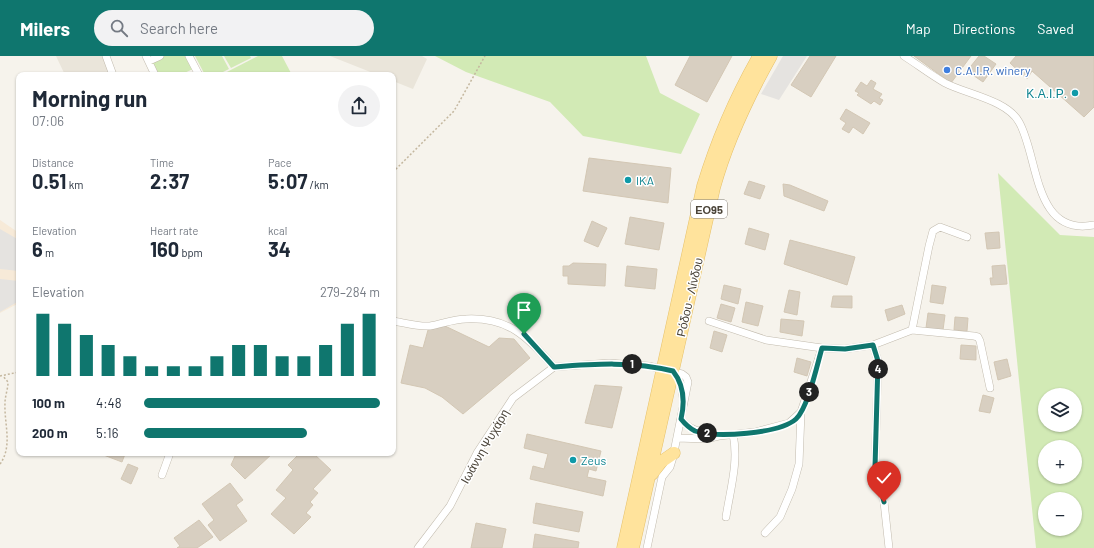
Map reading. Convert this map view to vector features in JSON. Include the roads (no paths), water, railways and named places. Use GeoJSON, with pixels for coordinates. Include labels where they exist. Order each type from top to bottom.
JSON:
{"type":"FeatureCollection","features":[{"type":"Feature","properties":{"kind":"main road","name":"Ρόδου - Λίνδου"},"geometry":{"type":"LineString","coordinates":[[633,548],[649,478],[703,186],[712,156],[730,110],[759,56]]}},
{"type":"Feature","properties":{"kind":"main road","name":"Ρόδου - Λίνδου"},"geometry":{"type":"LineString","coordinates":[[623,548],[722,160],[745,103],[771,56]]}},
{"type":"Feature","properties":{"kind":"main road"},"geometry":{"type":"LineString","coordinates":[[649,478],[661,462],[674,453]]}},
{"type":"Feature","properties":{"kind":"street"},"geometry":{"type":"LineString","coordinates":[[106,56],[113,72]]}},
{"type":"Feature","properties":{"kind":"street"},"geometry":{"type":"LineString","coordinates":[[154,72],[148,59],[160,56]]}},
{"type":"Feature","properties":{"kind":"street"},"geometry":{"type":"LineString","coordinates":[[189,56],[197,72]]}},
{"type":"Feature","properties":{"kind":"street"},"geometry":{"type":"LineString","coordinates":[[904,56],[945,83],[994,102],[1011,112],[1019,122],[1048,208],[1068,225],[1082,228],[1094,226]]}},
{"type":"Feature","properties":{"kind":"street"},"geometry":{"type":"LineString","coordinates":[[912,330],[933,231],[940,227],[967,237]]}},
{"type":"Feature","properties":{"kind":"street"},"geometry":{"type":"LineString","coordinates":[[396,321],[428,326],[465,319],[493,321],[506,325],[524,334],[554,367],[609,363],[668,370],[681,384],[683,409],[670,467],[662,477],[647,548]]}},
{"type":"Feature","properties":{"kind":"street"},"geometry":{"type":"LineString","coordinates":[[709,322],[766,340],[822,348],[845,349],[873,345],[912,330],[978,337],[990,388]]}},
{"type":"Feature","properties":{"kind":"street"},"geometry":{"type":"LineString","coordinates":[[873,345],[878,361],[875,467],[884,502],[889,548]]}},
{"type":"Feature","properties":{"kind":"street"},"geometry":{"type":"LineString","coordinates":[[765,533],[780,516],[792,489],[800,464],[802,412],[822,348]]}},
{"type":"Feature","properties":{"kind":"street","name":"Ιωάννη Ψυχάρη"},"geometry":{"type":"LineString","coordinates":[[418,548],[450,506],[477,453],[513,398],[554,367]]}},
{"type":"Feature","properties":{"kind":"street"},"geometry":{"type":"LineString","coordinates":[[677,438],[699,440],[778,427],[789,424],[802,412]]}},
{"type":"Feature","properties":{"kind":"street"},"geometry":{"type":"LineString","coordinates":[[681,419],[687,427],[696,431],[720,436]]}},
{"type":"Feature","properties":{"kind":"street"},"geometry":{"type":"LineString","coordinates":[[726,517],[735,464],[736,447],[733,434]]}},
{"type":"Feature","properties":{"kind":"street"},"geometry":{"type":"LineString","coordinates":[[162,475],[169,456]]}},
{"type":"Feature","properties":{"kind":"place","name":"C.A.I.R. winery"},"geometry":{"type":"Point","coordinates":[947,70]}},
{"type":"Feature","properties":{"kind":"place","name":"Κ.Α.Ι.Ρ."},"geometry":{"type":"Point","coordinates":[1075,93]}},
{"type":"Feature","properties":{"kind":"place","name":"IKA"},"geometry":{"type":"Point","coordinates":[628,180]}},
{"type":"Feature","properties":{"kind":"place","name":"Zeus"},"geometry":{"type":"Point","coordinates":[573,460]}}]}
